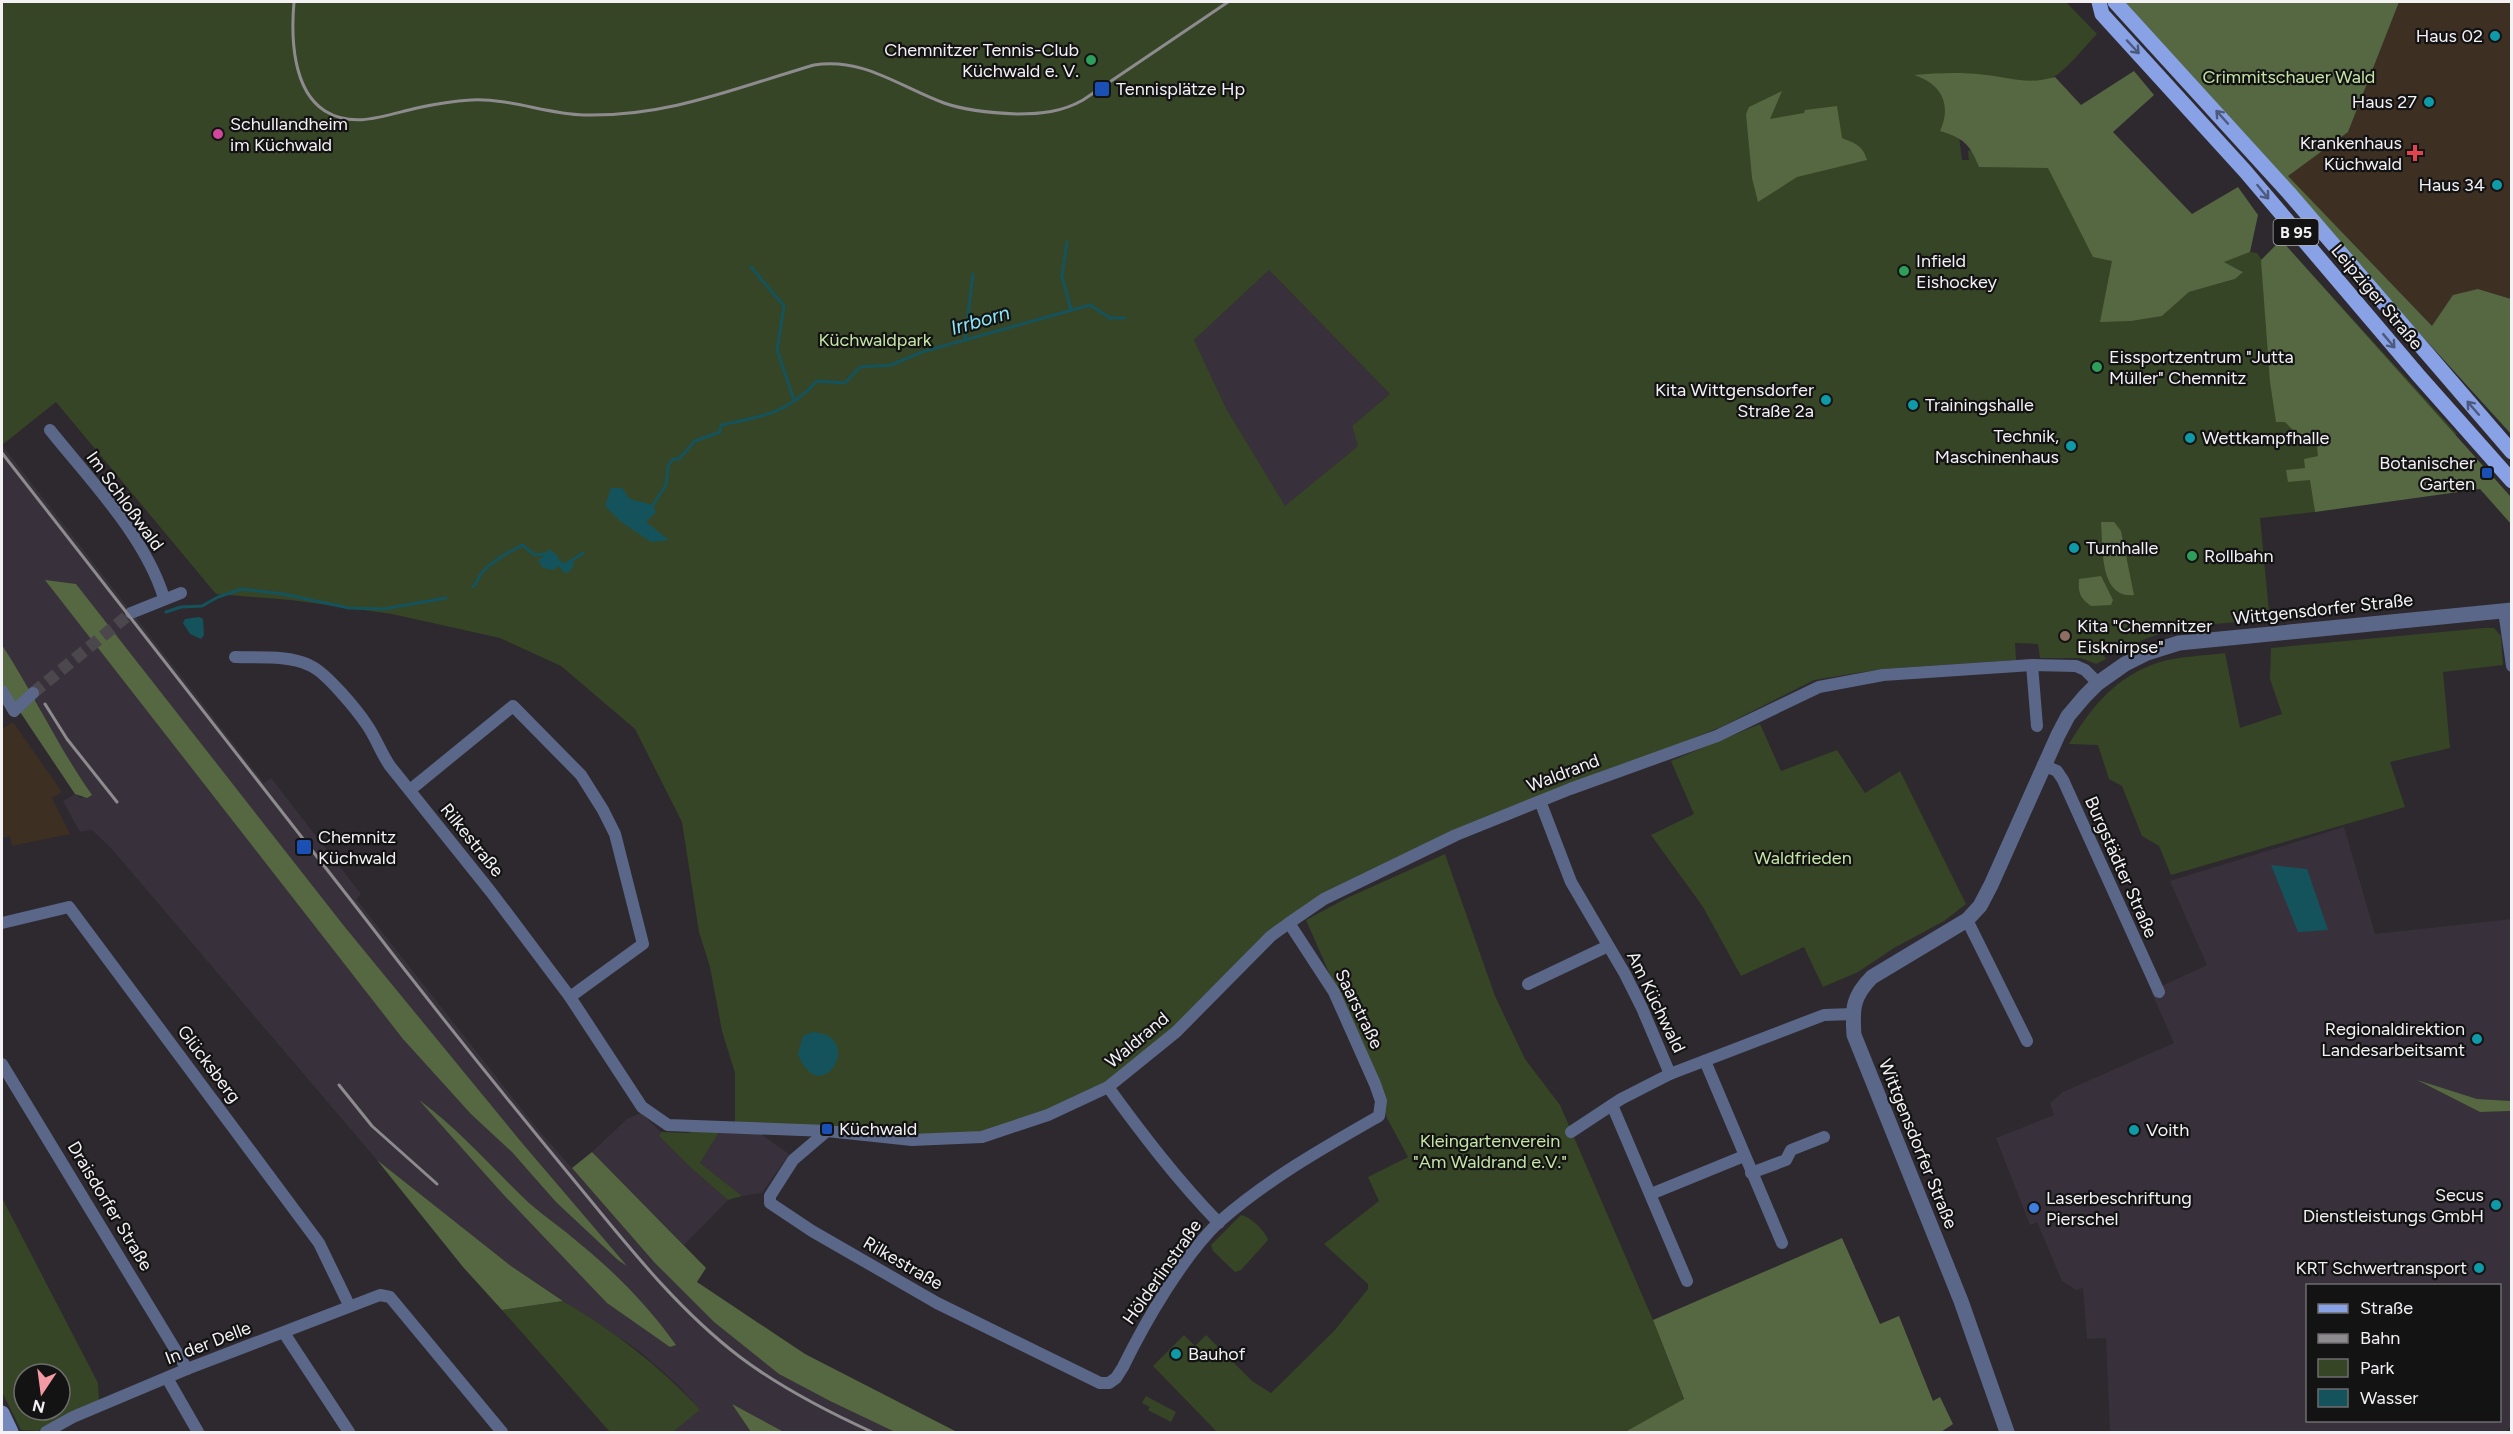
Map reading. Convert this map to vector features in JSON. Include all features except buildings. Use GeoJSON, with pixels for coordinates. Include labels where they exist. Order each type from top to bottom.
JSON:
{"type":"FeatureCollection","features":[{"type":"Feature","properties":{"kind":"main road","name":"Leipziger Straße"},"geometry":{"type":"LineString","coordinates":[[2099,2],[2102,14],[2245,171],[2511,481]]}},
{"type":"Feature","properties":{"kind":"main road","name":"Leipziger Straße"},"geometry":{"type":"LineString","coordinates":[[2115,2],[2281,184],[2511,452]]}},
{"type":"Feature","properties":{"kind":"main road"},"geometry":{"type":"LineString","coordinates":[[2,1413],[11,1432]]}},
{"type":"Feature","properties":{"kind":"street","name":"Im Schloßwald"},"geometry":{"type":"LineString","coordinates":[[50,430],[134,537],[160,585],[164,598]]}},
{"type":"Feature","properties":{"kind":"street"},"geometry":{"type":"LineString","coordinates":[[131,613],[181,593]]}},
{"type":"Feature","properties":{"kind":"street"},"geometry":{"type":"LineString","coordinates":[[2507,610],[2511,666]]}},
{"type":"Feature","properties":{"kind":"street","name":"Wittgensdorfer Straße"},"geometry":{"type":"LineString","coordinates":[[2007,1432],[1961,1301],[1854,1035],[1853,1014],[1860,990],[1872,977],[1967,920],[1980,906],[2043,765],[2068,716],[2098,683],[2125,664],[2146,653],[2179,643],[2507,610]]}},
{"type":"Feature","properties":{"kind":"street","name":"Rilkestraße"},"geometry":{"type":"LineString","coordinates":[[235,657],[296,661],[322,672],[368,726],[378,748],[570,997],[642,1107]]}},
{"type":"Feature","properties":{"kind":"street"},"geometry":{"type":"LineString","coordinates":[[2032,665],[2037,726]]}},
{"type":"Feature","properties":{"kind":"street","name":"Waldrand"},"geometry":{"type":"LineString","coordinates":[[642,1107],[668,1125],[827,1131],[912,1140],[982,1137],[1048,1115],[1108,1088],[1176,1032],[1271,936],[1324,899],[1456,835],[1725,732],[1819,687],[1882,675],[2032,665],[2076,666],[2085,670],[2098,683]]}},
{"type":"Feature","properties":{"kind":"street"},"geometry":{"type":"LineString","coordinates":[[2,691],[14,711],[33,693]]}},
{"type":"Feature","properties":{"kind":"street"},"geometry":{"type":"LineString","coordinates":[[410,790],[513,706],[581,775],[615,834],[643,944],[570,997]]}},
{"type":"Feature","properties":{"kind":"street","name":"Burgstädter Straße"},"geometry":{"type":"LineString","coordinates":[[2043,765],[2057,771],[2063,780],[2159,992]]}},
{"type":"Feature","properties":{"kind":"street","name":"Am Küchwald"},"geometry":{"type":"LineString","coordinates":[[1540,801],[1571,882],[1642,1008],[1670,1074]]}},
{"type":"Feature","properties":{"kind":"street","name":"Glücksberg"},"geometry":{"type":"LineString","coordinates":[[2,923],[69,907],[319,1243],[349,1305]]}},
{"type":"Feature","properties":{"kind":"street"},"geometry":{"type":"LineString","coordinates":[[1967,920],[2027,1041]]}},
{"type":"Feature","properties":{"kind":"street","name":"Saarstraße"},"geometry":{"type":"LineString","coordinates":[[1289,923],[1334,992],[1375,1084],[1381,1101],[1379,1116]]}},
{"type":"Feature","properties":{"kind":"street","name":"Am Küchwald"},"geometry":{"type":"LineString","coordinates":[[1528,984],[1608,946]]}},
{"type":"Feature","properties":{"kind":"street","name":"Am Küchwald"},"geometry":{"type":"LineString","coordinates":[[1571,1132],[1612,1105],[1670,1074],[1824,1015],[1853,1014]]}},
{"type":"Feature","properties":{"kind":"street","name":"Am Küchwald"},"geometry":{"type":"LineString","coordinates":[[1705,1061],[1782,1243]]}},
{"type":"Feature","properties":{"kind":"street","name":"Draisdorfer Straße"},"geometry":{"type":"LineString","coordinates":[[2,1064],[187,1369]]}},
{"type":"Feature","properties":{"kind":"street","name":"Waldrand"},"geometry":{"type":"LineString","coordinates":[[1108,1088],[1154,1150],[1219,1223]]}},
{"type":"Feature","properties":{"kind":"street"},"geometry":{"type":"LineString","coordinates":[[1612,1105],[1687,1281]]}},
{"type":"Feature","properties":{"kind":"street","name":"Hölderlinstraße"},"geometry":{"type":"LineString","coordinates":[[1109,1383],[1116,1378],[1123,1367],[1165,1292],[1219,1223],[1271,1181],[1379,1116]]}},
{"type":"Feature","properties":{"kind":"street","name":"Rilkestraße"},"geometry":{"type":"LineString","coordinates":[[827,1131],[793,1160],[770,1196],[770,1203],[812,1231],[971,1321],[1100,1383],[1109,1383]]}},
{"type":"Feature","properties":{"kind":"street"},"geometry":{"type":"LineString","coordinates":[[1751,1173],[1786,1160],[1791,1150],[1824,1137]]}},
{"type":"Feature","properties":{"kind":"street"},"geometry":{"type":"LineString","coordinates":[[1651,1194],[1744,1156]]}},
{"type":"Feature","properties":{"kind":"street","name":"In der Delle"},"geometry":{"type":"LineString","coordinates":[[46,1432],[73,1417],[187,1369],[284,1333],[349,1305],[386,1295],[502,1432]]}},
{"type":"Feature","properties":{"kind":"street"},"geometry":{"type":"LineString","coordinates":[[284,1333],[349,1432]]}},
{"type":"Feature","properties":{"kind":"street"},"geometry":{"type":"LineString","coordinates":[[167,1378],[198,1432]]}},
{"type":"Feature","properties":{"kind":"shaded area","name":"Krankenhaus Küchwald"},"geometry":{"type":"Polygon","coordinates":[[[2399,2],[2511,2],[2511,299],[2478,289],[2432,326],[2287,175],[2348,132],[2399,2]]]}},
{"type":"Feature","properties":{"kind":"shaded area"},"geometry":{"type":"Polygon","coordinates":[[[1269,270],[1390,394],[1352,426],[1358,446],[1285,507],[1227,410],[1194,340],[1269,270]]]}},
{"type":"Feature","properties":{"kind":"shaded area"},"geometry":{"type":"Polygon","coordinates":[[[2,445],[264,783],[271,778],[361,894],[356,899],[535,1126],[654,1262],[714,1322],[779,1374],[895,1432],[784,1432],[733,1405],[751,1432],[673,1432],[700,1410],[677,1384],[638,1350],[511,1266],[377,1160],[111,848],[92,830],[80,832],[63,801],[75,794],[81,798],[91,795],[53,736],[39,706],[2,645],[2,445]]]}},
{"type":"Feature","properties":{"kind":"shaded area"},"geometry":{"type":"Polygon","coordinates":[[[13,722],[62,792],[52,798],[70,834],[12,846],[10,836],[2,838],[2,729],[13,722]]]}},
{"type":"Feature","properties":{"kind":"shaded area"},"geometry":{"type":"Polygon","coordinates":[[[2344,827],[2375,934],[2511,919],[2511,1101],[2477,1099],[2422,1083],[2480,1112],[2511,1111],[2511,1425],[2507,1432],[2110,1432],[2106,1338],[2087,1339],[2083,1288],[2076,1290],[2062,1281],[2037,1222],[2030,1225],[1996,1138],[2054,1115],[2050,1103],[2063,1092],[2174,1043],[2151,991],[2207,965],[2170,881],[2344,827]]]}},
{"type":"Feature","properties":{"kind":"shaded area"},"geometry":{"type":"Polygon","coordinates":[[[641,1113],[661,1132],[659,1136],[689,1166],[728,1200],[684,1245],[592,1152],[627,1119],[641,1113]]]}},
{"type":"Feature","properties":{"kind":"shaded area"},"geometry":{"type":"Polygon","coordinates":[[[720,1131],[759,1133],[789,1154],[762,1193],[742,1196],[700,1163],[720,1131]]]}},
{"type":"Feature","properties":{"kind":"green space","name":"Küchwaldpark"},"geometry":{"type":"Polygon","coordinates":[[[2,2],[2066,2],[2097,34],[2058,74],[2042,81],[2030,82],[1951,73],[1962,160],[1969,160],[1968,151],[1972,150],[2055,149],[2162,316],[2189,292],[2235,279],[2242,271],[2223,262],[2250,252],[2257,253],[2262,260],[2281,240],[2457,434],[2314,506],[2315,512],[2260,518],[2269,611],[2248,612],[2248,621],[2195,626],[2164,633],[2115,654],[2111,648],[2102,653],[2106,659],[2096,664],[2081,658],[2040,658],[2038,644],[2015,643],[2016,660],[1882,669],[1814,680],[1721,727],[1538,800],[1323,894],[1204,1003],[1109,1084],[1049,1111],[980,1133],[910,1137],[735,1127],[735,1073],[722,1031],[710,967],[699,932],[682,822],[635,729],[561,666],[500,638],[392,614],[291,600],[216,594],[56,402],[2,445],[2,2]],[[1269,270],[1194,340],[1227,410],[1285,506],[1358,446],[1352,426],[1390,394],[1269,270]]]}},
{"type":"Feature","properties":{"kind":"green space","name":"Crimmitschauer Wald"},"geometry":{"type":"Polygon","coordinates":[[[2119,2],[2399,2],[2348,132],[2288,176],[2432,326],[2453,295],[2478,289],[2511,299],[2511,434],[2119,2]]]}},
{"type":"Feature","properties":{"kind":"green space"},"geometry":{"type":"Polygon","coordinates":[[[2134,71],[2154,95],[2113,132],[2192,214],[2238,187],[2258,215],[2250,252],[2224,262],[2243,272],[2235,279],[2189,292],[2162,316],[2131,321],[2100,322],[2112,261],[2093,257],[2048,168],[1979,167],[1965,143],[1955,136],[1940,131],[1945,113],[1942,97],[1932,84],[1914,75],[1968,73],[2028,81],[2055,77],[2081,105],[2134,71]]]}},
{"type":"Feature","properties":{"kind":"green space"},"geometry":{"type":"Polygon","coordinates":[[[1782,91],[1770,119],[1804,113],[1805,110],[1837,106],[1842,138],[1860,148],[1867,160],[1797,177],[1758,202],[1752,178],[1746,114],[1749,107],[1782,91]]]}},
{"type":"Feature","properties":{"kind":"green space"},"geometry":{"type":"Polygon","coordinates":[[[2281,240],[2511,497],[2511,524],[2480,489],[2315,512],[2310,480],[2288,482],[2286,470],[2305,468],[2304,459],[2318,456],[2316,436],[2301,438],[2285,422],[2276,422],[2270,382],[2261,260],[2281,240]]]}},
{"type":"Feature","properties":{"kind":"green space"},"geometry":{"type":"Polygon","coordinates":[[[2101,522],[2114,522],[2121,531],[2134,595],[2123,594],[2114,589],[2109,580],[2103,557],[2101,522]]]}},
{"type":"Feature","properties":{"kind":"green space"},"geometry":{"type":"Polygon","coordinates":[[[2101,576],[2113,600],[2111,605],[2091,606],[2080,595],[2079,579],[2101,576]]]}},
{"type":"Feature","properties":{"kind":"green space"},"geometry":{"type":"Polygon","coordinates":[[[45,580],[76,584],[344,926],[522,1143],[627,1266],[556,1202],[512,1152],[471,1114],[403,1039],[45,580]]]}},
{"type":"Feature","properties":{"kind":"green space"},"geometry":{"type":"Polygon","coordinates":[[[2494,628],[2501,636],[2503,665],[2443,672],[2450,748],[2390,762],[2405,807],[2171,875],[2159,846],[2142,836],[2122,786],[2109,779],[2098,745],[2069,744],[2096,705],[2118,684],[2130,675],[2160,662],[2225,653],[2240,728],[2282,714],[2270,679],[2271,648],[2494,628]]]}},
{"type":"Feature","properties":{"kind":"green space"},"geometry":{"type":"Polygon","coordinates":[[[2,645],[92,795],[87,798],[75,794],[2,685],[2,645]]]}},
{"type":"Feature","properties":{"kind":"green space","name":"Waldfrieden"},"geometry":{"type":"Polygon","coordinates":[[[1760,724],[1781,771],[1837,750],[1865,793],[1900,771],[1966,904],[1944,921],[1894,948],[1858,972],[1823,987],[1804,947],[1741,976],[1703,907],[1651,835],[1694,814],[1671,761],[1760,724]]]}},
{"type":"Feature","properties":{"kind":"green space","name":"Kleingartenverein \"Am Waldrand e.V.\""},"geometry":{"type":"Polygon","coordinates":[[[1445,854],[1495,996],[1525,1059],[1560,1105],[1653,1320],[1684,1400],[1625,1432],[1217,1432],[1153,1366],[1184,1335],[1195,1346],[1206,1335],[1252,1381],[1271,1393],[1334,1331],[1368,1289],[1368,1284],[1324,1244],[1379,1201],[1368,1177],[1408,1157],[1387,1118],[1364,1052],[1306,920],[1347,898],[1445,854]]]}},
{"type":"Feature","properties":{"kind":"green space"},"geometry":{"type":"Polygon","coordinates":[[[2417,1080],[2477,1099],[2511,1101],[2511,1111],[2480,1112],[2417,1080]]]}},
{"type":"Feature","properties":{"kind":"green space"},"geometry":{"type":"Polygon","coordinates":[[[419,1100],[462,1137],[529,1203],[619,1278],[655,1317],[676,1345],[670,1347],[607,1303],[502,1193],[419,1100]]]}},
{"type":"Feature","properties":{"kind":"green space"},"geometry":{"type":"Polygon","coordinates":[[[694,1130],[720,1131],[700,1163],[742,1196],[728,1200],[659,1136],[661,1132],[689,1133],[694,1130]]]}},
{"type":"Feature","properties":{"kind":"green space"},"geometry":{"type":"Polygon","coordinates":[[[592,1152],[706,1268],[697,1282],[805,1354],[957,1432],[895,1432],[779,1374],[714,1322],[654,1262],[572,1168],[592,1152]]]}},
{"type":"Feature","properties":{"kind":"green space"},"geometry":{"type":"Polygon","coordinates":[[[377,1160],[511,1266],[563,1301],[502,1310],[463,1267],[377,1160]]]}},
{"type":"Feature","properties":{"kind":"green space"},"geometry":{"type":"Polygon","coordinates":[[[2,1198],[98,1383],[99,1400],[72,1414],[72,1362],[12,1362],[12,1412],[2,1392],[2,1198]]]}},
{"type":"Feature","properties":{"kind":"green space"},"geometry":{"type":"Polygon","coordinates":[[[1241,1215],[1257,1225],[1268,1240],[1241,1270],[1235,1272],[1213,1251],[1211,1245],[1241,1215]]]}},
{"type":"Feature","properties":{"kind":"green space"},"geometry":{"type":"Polygon","coordinates":[[[1842,1238],[1880,1324],[1899,1316],[1933,1401],[1940,1397],[1953,1424],[1941,1432],[1625,1432],[1684,1399],[1653,1320],[1842,1238]]]}},
{"type":"Feature","properties":{"kind":"green space"},"geometry":{"type":"Polygon","coordinates":[[[563,1301],[636,1351],[700,1410],[673,1432],[610,1432],[502,1310],[563,1301]]]}},
{"type":"Feature","properties":{"kind":"green space"},"geometry":{"type":"Polygon","coordinates":[[[1146,1396],[1176,1412],[1171,1422],[1148,1410],[1150,1407],[1142,1403],[1146,1396]]]}},
{"type":"Feature","properties":{"kind":"green space"},"geometry":{"type":"Polygon","coordinates":[[[732,1404],[784,1432],[751,1432],[732,1404]]]}},
{"type":"Feature","properties":{"kind":"green space"},"geometry":{"type":"Polygon","coordinates":[[[17,1422],[56,1422],[38,1431],[21,1430],[17,1422]]]}},
{"type":"Feature","properties":{"kind":"water"},"geometry":{"type":"Polygon","coordinates":[[[611,488],[622,488],[630,499],[653,505],[656,512],[646,522],[669,540],[651,542],[620,521],[605,506],[611,488]]]}},
{"type":"Feature","properties":{"kind":"water"},"geometry":{"type":"Polygon","coordinates":[[[549,549],[557,555],[560,561],[565,563],[569,560],[574,563],[572,569],[567,573],[563,572],[559,566],[554,570],[543,568],[538,561],[549,549]]]}},
{"type":"Feature","properties":{"kind":"water"},"geometry":{"type":"Polygon","coordinates":[[[199,617],[203,619],[204,635],[201,639],[190,634],[183,623],[185,619],[199,617]]]}},
{"type":"Feature","properties":{"kind":"water"},"geometry":{"type":"Polygon","coordinates":[[[2271,865],[2307,869],[2328,930],[2298,932],[2271,865]]]}},
{"type":"Feature","properties":{"kind":"water"},"geometry":{"type":"Polygon","coordinates":[[[813,1032],[829,1036],[837,1045],[838,1056],[834,1066],[827,1074],[817,1076],[807,1070],[798,1054],[803,1036],[813,1032]]]}},
{"type":"Feature","properties":{"kind":"waterway"},"geometry":{"type":"LineString","coordinates":[[1067,242],[1062,276],[1071,310]]}},
{"type":"Feature","properties":{"kind":"waterway"},"geometry":{"type":"LineString","coordinates":[[751,267],[784,306],[777,350],[794,400]]}},
{"type":"Feature","properties":{"kind":"waterway"},"geometry":{"type":"LineString","coordinates":[[965,340],[973,274]]}},
{"type":"Feature","properties":{"kind":"waterway","name":"Irrborn"},"geometry":{"type":"LineString","coordinates":[[653,505],[666,485],[668,466],[673,459],[679,459],[695,441],[720,432],[721,425],[762,416],[785,407],[817,381],[845,383],[860,367],[891,365],[922,352],[1090,305],[1110,318],[1125,318]]}},
{"type":"Feature","properties":{"kind":"waterway","name":"Irrborn"},"geometry":{"type":"LineString","coordinates":[[473,587],[490,565],[522,545],[535,555],[544,554]]}},
{"type":"Feature","properties":{"kind":"waterway"},"geometry":{"type":"LineString","coordinates":[[571,561],[583,553]]}},
{"type":"Feature","properties":{"kind":"waterway"},"geometry":{"type":"LineString","coordinates":[[166,612],[181,607],[202,606],[218,597],[242,589],[283,594],[349,608],[383,609],[446,598]]}},
{"type":"Feature","properties":{"kind":"tunnel"},"geometry":{"type":"LineString","coordinates":[[33,693],[131,613]]}},
{"type":"Feature","properties":{"kind":"railway"},"geometry":{"type":"LineString","coordinates":[[294,2],[293,30],[296,61],[306,90],[314,102],[325,111],[347,119],[359,120],[437,104],[471,100],[500,101],[584,115],[644,111],[701,99],[814,65],[832,64],[865,69],[944,103],[962,108],[1008,114],[1043,113],[1059,110],[1083,100],[1228,2]]}},
{"type":"Feature","properties":{"kind":"railway"},"geometry":{"type":"LineString","coordinates":[[2,453],[435,1008],[649,1270],[692,1316],[740,1357],[771,1379],[804,1398],[872,1432]]}},
{"type":"Feature","properties":{"kind":"railway"},"geometry":{"type":"LineString","coordinates":[[45,704],[67,739],[117,802]]}},
{"type":"Feature","properties":{"kind":"railway"},"geometry":{"type":"LineString","coordinates":[[339,1085],[372,1126],[437,1184]]}},
{"type":"Feature","properties":{"kind":"place","name":"Haus 02"},"geometry":{"type":"Point","coordinates":[2495,36]}},
{"type":"Feature","properties":{"kind":"place","name":"Chemnitzer Tennis-Club Küchwald e. V."},"geometry":{"type":"Point","coordinates":[1091,60]}},
{"type":"Feature","properties":{"kind":"place","name":"Tennisplätze Hp"},"geometry":{"type":"Point","coordinates":[1102,89]}},
{"type":"Feature","properties":{"kind":"place","name":"Haus 27"},"geometry":{"type":"Point","coordinates":[2429,102]}},
{"type":"Feature","properties":{"kind":"place","name":"Schullandheim im Küchwald"},"geometry":{"type":"Point","coordinates":[218,134]}},
{"type":"Feature","properties":{"kind":"place","name":"Krankenhaus Küchwald"},"geometry":{"type":"Point","coordinates":[2415,153]}},
{"type":"Feature","properties":{"kind":"place","name":"Haus 34"},"geometry":{"type":"Point","coordinates":[2497,185]}},
{"type":"Feature","properties":{"kind":"place","name":"Infield Eishockey"},"geometry":{"type":"Point","coordinates":[1904,271]}},
{"type":"Feature","properties":{"kind":"place","name":"Eissportzentrum \"Jutta Müller\" Chemnitz"},"geometry":{"type":"Point","coordinates":[2097,367]}},
{"type":"Feature","properties":{"kind":"place","name":"Kita Wittgensdorfer Straße 2a"},"geometry":{"type":"Point","coordinates":[1826,400]}},
{"type":"Feature","properties":{"kind":"place","name":"Trainingshalle"},"geometry":{"type":"Point","coordinates":[1913,405]}},
{"type":"Feature","properties":{"kind":"place","name":"Wettkampfhalle"},"geometry":{"type":"Point","coordinates":[2190,438]}},
{"type":"Feature","properties":{"kind":"place","name":"Technik, Maschinenhaus"},"geometry":{"type":"Point","coordinates":[2071,446]}},
{"type":"Feature","properties":{"kind":"place","name":"Botanischer Garten"},"geometry":{"type":"Point","coordinates":[2487,473]}},
{"type":"Feature","properties":{"kind":"place","name":"Turnhalle"},"geometry":{"type":"Point","coordinates":[2074,548]}},
{"type":"Feature","properties":{"kind":"place","name":"Rollbahn"},"geometry":{"type":"Point","coordinates":[2192,556]}},
{"type":"Feature","properties":{"kind":"place","name":"Kita \"Chemnitzer Eisknirpse\""},"geometry":{"type":"Point","coordinates":[2065,636]}},
{"type":"Feature","properties":{"kind":"place","name":"Chemnitz Küchwald"},"geometry":{"type":"Point","coordinates":[304,847]}},
{"type":"Feature","properties":{"kind":"place","name":"Regionaldirektion Landesarbeitsamt"},"geometry":{"type":"Point","coordinates":[2477,1039]}},
{"type":"Feature","properties":{"kind":"place","name":"Küchwald"},"geometry":{"type":"Point","coordinates":[827,1129]}},
{"type":"Feature","properties":{"kind":"place","name":"Voith"},"geometry":{"type":"Point","coordinates":[2134,1130]}},
{"type":"Feature","properties":{"kind":"place","name":"Secus Dienstleistungs GmbH"},"geometry":{"type":"Point","coordinates":[2496,1205]}},
{"type":"Feature","properties":{"kind":"place","name":"Laserbeschriftung Pierschel"},"geometry":{"type":"Point","coordinates":[2034,1208]}},
{"type":"Feature","properties":{"kind":"place","name":"KRT Schwertransport"},"geometry":{"type":"Point","coordinates":[2479,1268]}},
{"type":"Feature","properties":{"kind":"place","name":"Bauhof"},"geometry":{"type":"Point","coordinates":[1176,1354]}}]}
